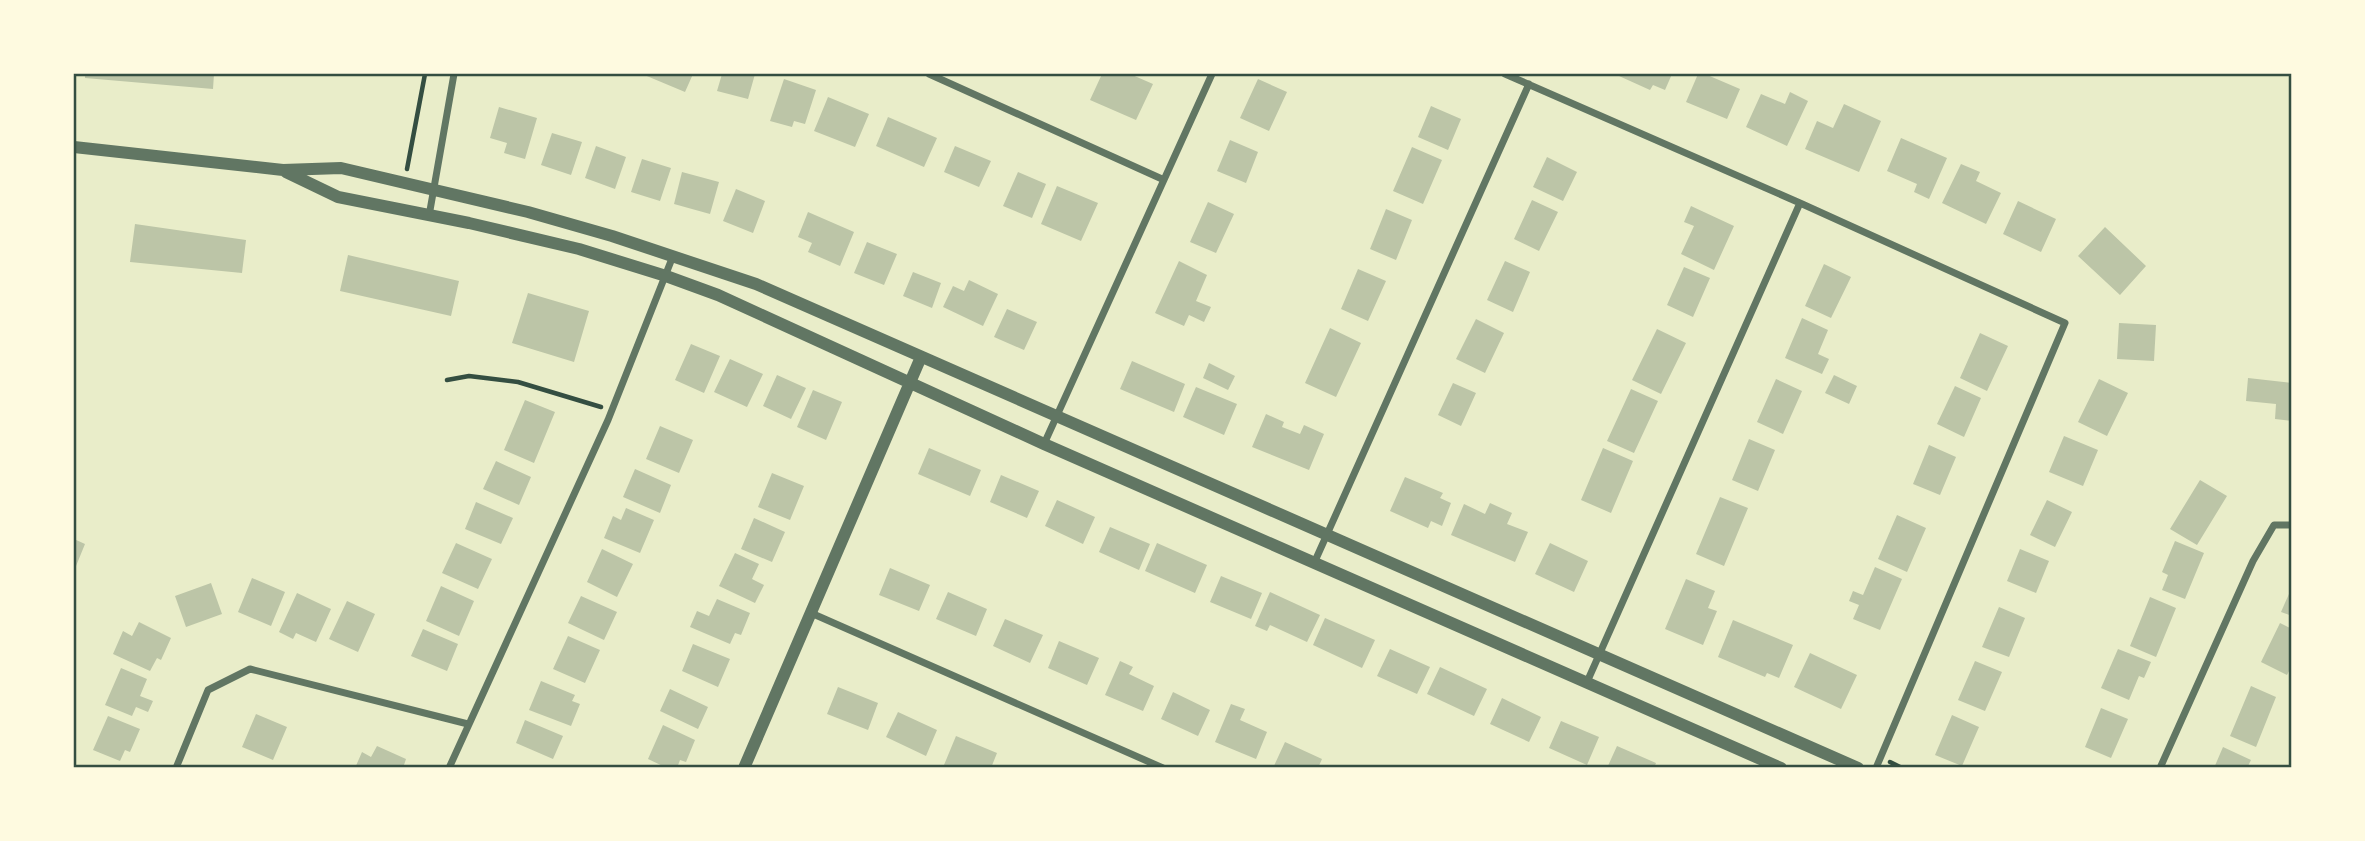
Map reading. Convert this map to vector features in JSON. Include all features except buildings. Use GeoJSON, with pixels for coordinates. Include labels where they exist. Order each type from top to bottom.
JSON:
{"type":"FeatureCollection","features":[{"type":"Feature","properties":{"kind":"street"},"geometry":{"type":"LineString","coordinates":[[429,216],[454,74]]}},
{"type":"Feature","properties":{"kind":"street"},"geometry":{"type":"LineString","coordinates":[[929,74],[1162,179]]}},
{"type":"Feature","properties":{"kind":"street"},"geometry":{"type":"LineString","coordinates":[[1044,444],[1162,179],[1212,74]]}},
{"type":"Feature","properties":{"kind":"street"},"geometry":{"type":"LineString","coordinates":[[1505,74],[2065,323],[1876,768]]}},
{"type":"Feature","properties":{"kind":"street"},"geometry":{"type":"LineString","coordinates":[[1315,561],[1530,84]]}},
{"type":"Feature","properties":{"kind":"street"},"geometry":{"type":"LineString","coordinates":[[74,148],[283,170],[341,168],[528,212],[756,284],[1858,768]]}},
{"type":"Feature","properties":{"kind":"street"},"geometry":{"type":"LineString","coordinates":[[283,170],[338,197],[579,249],[718,295],[1044,444],[1781,768]]}},
{"type":"Feature","properties":{"kind":"street"},"geometry":{"type":"LineString","coordinates":[[1587,682],[1800,203]]}},
{"type":"Feature","properties":{"kind":"street"},"geometry":{"type":"LineString","coordinates":[[449,768],[612,410],[673,256]]}},
{"type":"Feature","properties":{"kind":"street"},"geometry":{"type":"LineString","coordinates":[[744,768],[920,358]]}},
{"type":"Feature","properties":{"kind":"street"},"geometry":{"type":"LineString","coordinates":[[2160,768],[2253,561],[2274,525],[2291,525]]}},
{"type":"Feature","properties":{"kind":"street"},"geometry":{"type":"LineString","coordinates":[[811,613],[1163,768]]}},
{"type":"Feature","properties":{"kind":"street"},"geometry":{"type":"LineString","coordinates":[[176,768],[208,690],[250,669],[468,724]]}},
{"type":"Feature","properties":{"kind":"path"},"geometry":{"type":"LineString","coordinates":[[405,182],[425,74]]}},
{"type":"Feature","properties":{"kind":"path"},"geometry":{"type":"LineString","coordinates":[[447,380],[470,376],[518,382],[612,410]]}}]}
